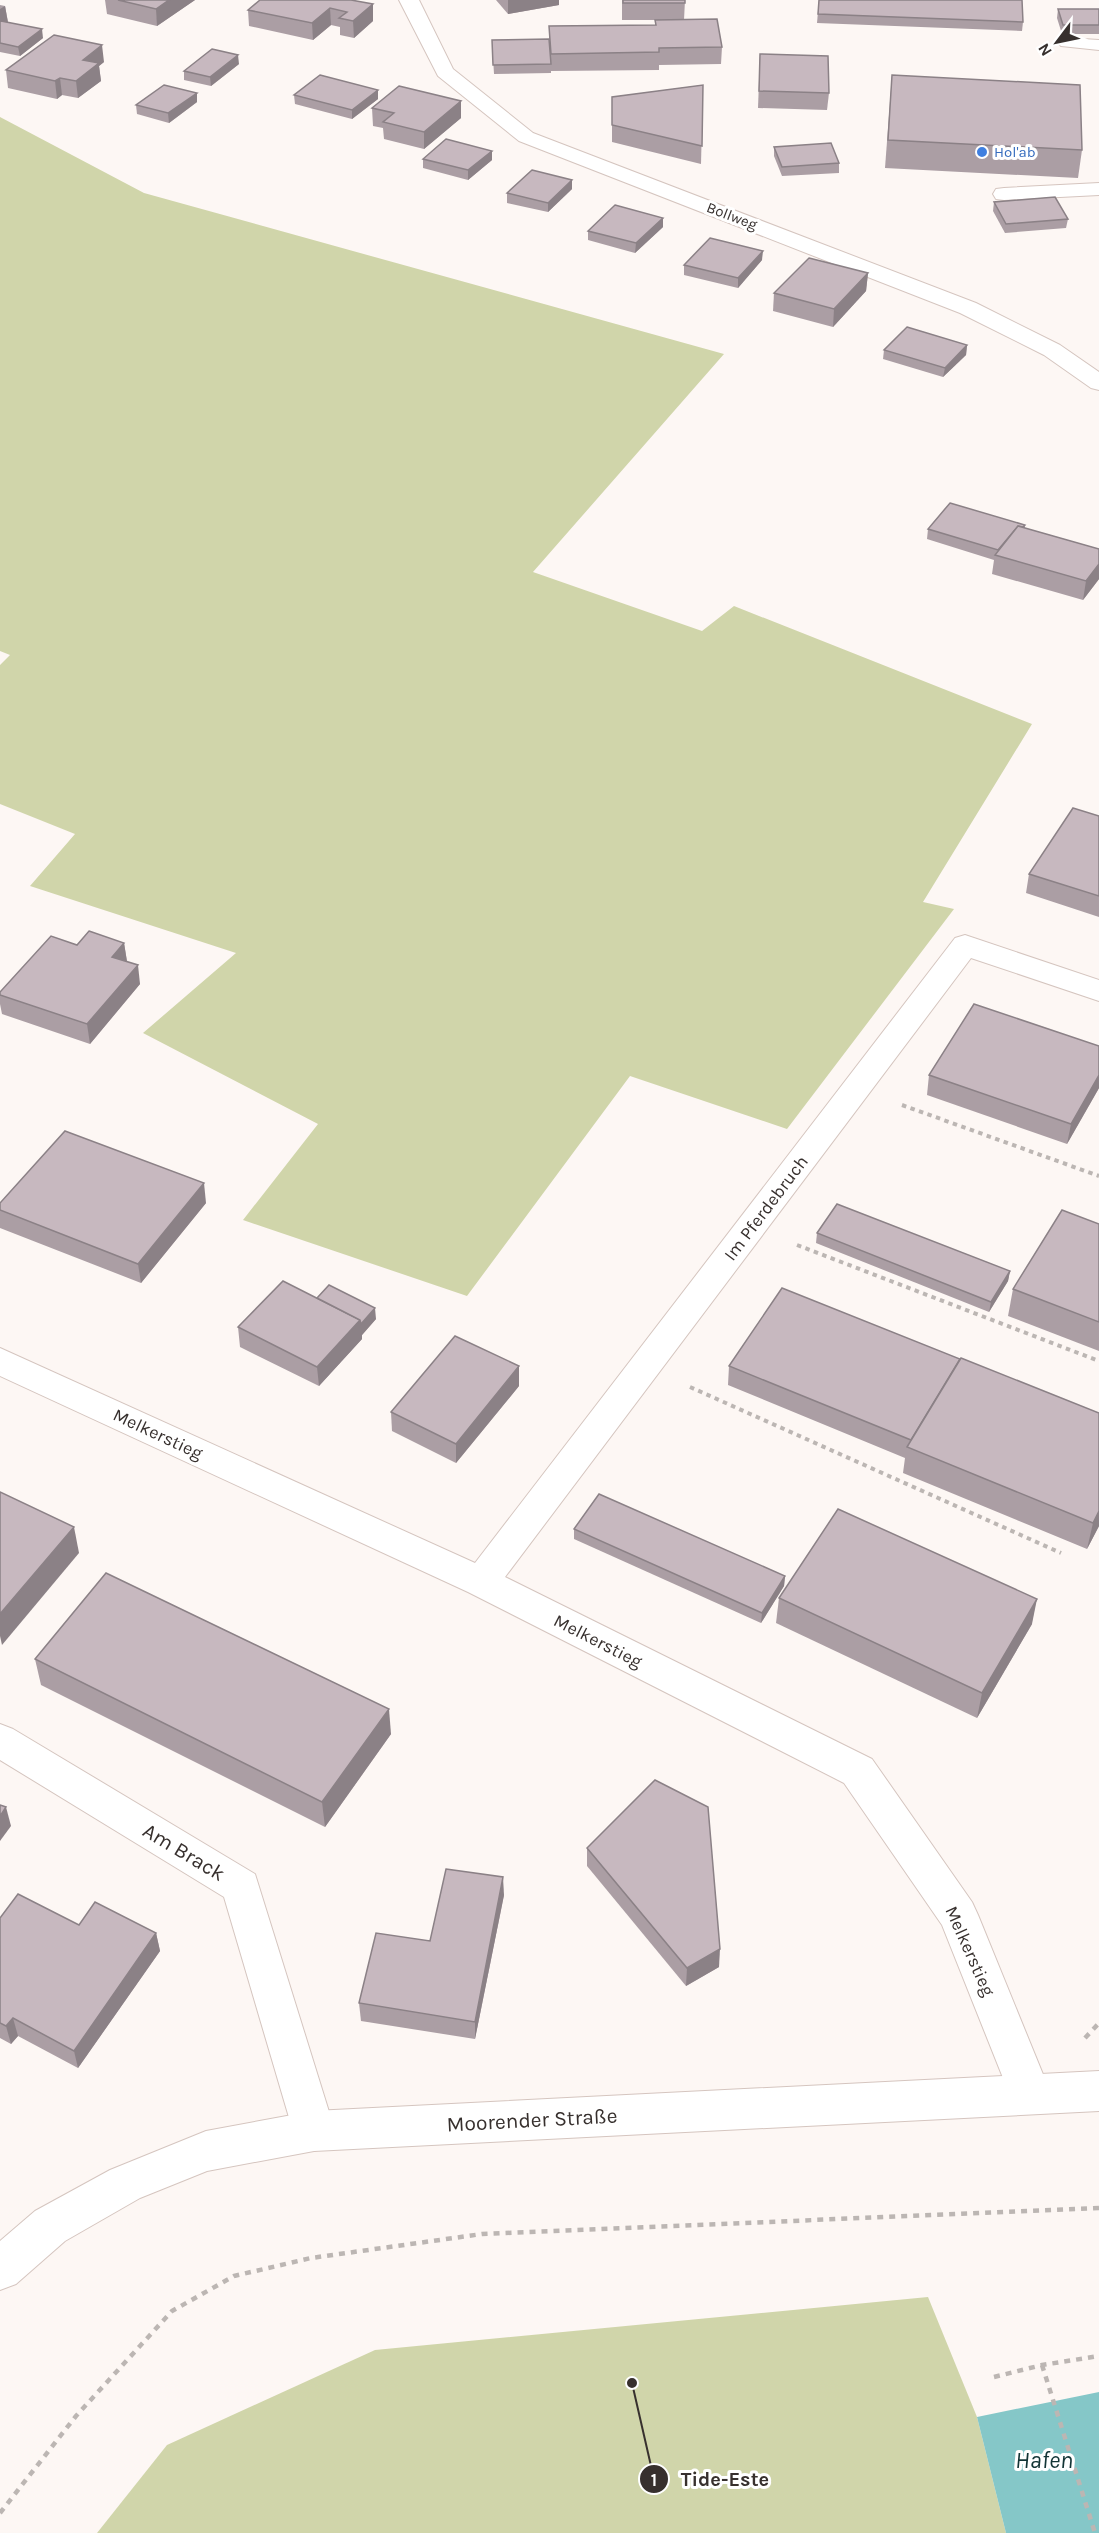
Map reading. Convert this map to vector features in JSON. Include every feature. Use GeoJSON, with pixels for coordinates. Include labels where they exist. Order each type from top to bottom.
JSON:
{"type":"FeatureCollection","features":[{"type":"Feature","properties":{"kind":"street","name":"Bollweg"},"geometry":{"type":"LineString","coordinates":[[409,0],[445,72],[526,137],[968,308],[1052,350],[1099,383]]}},
{"type":"Feature","properties":{"kind":"street"},"geometry":{"type":"LineString","coordinates":[[1004,194],[1099,189]]}},
{"type":"Feature","properties":{"kind":"street","name":"Im Pferdebruch"},"geometry":{"type":"LineString","coordinates":[[481,1582],[965,945],[1099,992]]}},
{"type":"Feature","properties":{"kind":"street","name":"Melkerstieg"},"geometry":{"type":"LineString","coordinates":[[0,1361],[481,1582],[858,1771],[958,1915],[1030,2094]]}},
{"type":"Feature","properties":{"kind":"street","name":"Am Brack"},"geometry":{"type":"LineString","coordinates":[[0,1740],[240,1886],[314,2131]]}},
{"type":"Feature","properties":{"kind":"street","name":"Moorender Straße"},"geometry":{"type":"LineString","coordinates":[[0,2269],[50,2226],[125,2184],[206,2151],[314,2131],[1099,2091]]}},
{"type":"Feature","properties":{"kind":"lane"},"geometry":{"type":"LineString","coordinates":[[1066,43],[1099,45]]}},
{"type":"Feature","properties":{"kind":"path"},"geometry":{"type":"LineString","coordinates":[[857,1089],[1099,1176]]}},
{"type":"Feature","properties":{"kind":"path"},"geometry":{"type":"LineString","coordinates":[[751,1227],[1099,1361]]}},
{"type":"Feature","properties":{"kind":"path"},"geometry":{"type":"LineString","coordinates":[[645,1367],[1061,1554]]}},
{"type":"Feature","properties":{"kind":"path"},"geometry":{"type":"LineString","coordinates":[[0,2513],[76,2416],[172,2311],[234,2276],[311,2258],[482,2234],[1099,2208]]}},
{"type":"Feature","properties":{"kind":"path"},"geometry":{"type":"LineString","coordinates":[[994,2377],[1042,2365],[1099,2356]]}},
{"type":"Feature","properties":{"kind":"path"},"geometry":{"type":"LineString","coordinates":[[1042,2365],[1095,2533]]}},
{"type":"Feature","properties":{"kind":"green space"},"geometry":{"type":"Polygon","coordinates":[[[0,117],[144,193],[724,354],[533,572],[702,631],[734,606],[1032,724],[923,902],[954,909],[787,1129],[630,1076],[467,1296],[243,1220],[318,1124],[143,1033],[236,953],[30,886],[75,834],[0,804],[0,665],[10,655],[0,651],[0,117]]]}},
{"type":"Feature","properties":{"kind":"green space"},"geometry":{"type":"Polygon","coordinates":[[[928,2297],[977,2417],[1006,2533],[97,2533],[167,2445],[375,2350],[928,2297]]]}},
{"type":"Feature","properties":{"kind":"water","name":"Hafen"},"geometry":{"type":"Polygon","coordinates":[[[1099,2392],[1099,2533],[1006,2533],[977,2417],[1099,2392]]]}},
{"type":"Feature","properties":{"kind":"building"},"geometry":{"type":"Polygon","coordinates":[[[118,0],[169,0],[156,9],[118,0]]]}},
{"type":"Feature","properties":{"kind":"building"},"geometry":{"type":"Polygon","coordinates":[[[260,0],[351,0],[373,4],[353,21],[339,18],[347,12],[330,8],[312,23],[248,10],[260,0]]]}},
{"type":"Feature","properties":{"kind":"building"},"geometry":{"type":"Polygon","coordinates":[[[623,0],[685,0],[685,3],[623,3],[623,0]]]}},
{"type":"Feature","properties":{"kind":"building"},"geometry":{"type":"Polygon","coordinates":[[[819,0],[1022,0],[1023,22],[818,14],[819,0]]]}},
{"type":"Feature","properties":{"kind":"building"},"geometry":{"type":"Polygon","coordinates":[[[1058,9],[1099,9],[1099,25],[1063,25],[1058,9]]]}},
{"type":"Feature","properties":{"kind":"building"},"geometry":{"type":"Polygon","coordinates":[[[717,19],[722,47],[659,48],[659,52],[551,54],[549,26],[656,25],[655,20],[717,19]]]}},
{"type":"Feature","properties":{"kind":"building"},"geometry":{"type":"Polygon","coordinates":[[[1,21],[42,29],[18,47],[0,43],[1,21]]]}},
{"type":"Feature","properties":{"kind":"building"},"geometry":{"type":"Polygon","coordinates":[[[54,35],[102,45],[83,60],[99,63],[76,81],[60,78],[55,81],[6,70],[54,35]]]}},
{"type":"Feature","properties":{"kind":"building"},"geometry":{"type":"Polygon","coordinates":[[[549,39],[551,64],[493,65],[492,40],[549,39]]]}},
{"type":"Feature","properties":{"kind":"building"},"geometry":{"type":"Polygon","coordinates":[[[212,49],[238,55],[210,77],[184,71],[212,49]]]}},
{"type":"Feature","properties":{"kind":"building"},"geometry":{"type":"Polygon","coordinates":[[[760,54],[828,56],[829,93],[759,91],[760,54]]]}},
{"type":"Feature","properties":{"kind":"building"},"geometry":{"type":"Polygon","coordinates":[[[320,75],[378,90],[352,110],[294,95],[320,75]]]}},
{"type":"Feature","properties":{"kind":"building"},"geometry":{"type":"Polygon","coordinates":[[[892,75],[1080,85],[1082,150],[888,140],[892,75]]]}},
{"type":"Feature","properties":{"kind":"building"},"geometry":{"type":"Polygon","coordinates":[[[164,85],[197,93],[168,113],[136,105],[164,85]]]}},
{"type":"Feature","properties":{"kind":"building"},"geometry":{"type":"Polygon","coordinates":[[[703,85],[702,146],[612,125],[612,97],[703,85]]]}},
{"type":"Feature","properties":{"kind":"building"},"geometry":{"type":"Polygon","coordinates":[[[399,86],[461,101],[424,132],[383,122],[394,113],[372,108],[399,86]]]}},
{"type":"Feature","properties":{"kind":"building"},"geometry":{"type":"Polygon","coordinates":[[[446,139],[492,151],[468,170],[423,159],[446,139]]]}},
{"type":"Feature","properties":{"kind":"building"},"geometry":{"type":"Polygon","coordinates":[[[831,143],[839,163],[782,167],[774,147],[831,143]]]}},
{"type":"Feature","properties":{"kind":"building"},"geometry":{"type":"Polygon","coordinates":[[[532,170],[572,180],[548,203],[507,193],[532,170]]]}},
{"type":"Feature","properties":{"kind":"building"},"geometry":{"type":"Polygon","coordinates":[[[1055,197],[1068,219],[1006,224],[994,202],[1055,197]]]}},
{"type":"Feature","properties":{"kind":"building"},"geometry":{"type":"Polygon","coordinates":[[[615,205],[663,218],[636,243],[588,231],[615,205]]]}},
{"type":"Feature","properties":{"kind":"building"},"geometry":{"type":"Polygon","coordinates":[[[710,238],[763,251],[738,278],[684,265],[710,238]]]}},
{"type":"Feature","properties":{"kind":"building"},"geometry":{"type":"Polygon","coordinates":[[[809,258],[868,273],[834,309],[774,293],[809,258]]]}},
{"type":"Feature","properties":{"kind":"building"},"geometry":{"type":"Polygon","coordinates":[[[907,327],[967,345],[945,368],[884,350],[907,327]]]}},
{"type":"Feature","properties":{"kind":"building"},"geometry":{"type":"Polygon","coordinates":[[[950,503],[1025,525],[1018,526],[998,550],[928,529],[950,503]]]}},
{"type":"Feature","properties":{"kind":"building"},"geometry":{"type":"Polygon","coordinates":[[[1018,526],[1099,549],[1099,564],[1086,581],[995,555],[1018,526]]]}},
{"type":"Feature","properties":{"kind":"building"},"geometry":{"type":"Polygon","coordinates":[[[1073,808],[1099,816],[1099,896],[1029,874],[1073,808]]]}},
{"type":"Feature","properties":{"kind":"building"},"geometry":{"type":"Polygon","coordinates":[[[89,931],[124,943],[112,957],[138,965],[87,1024],[0,995],[0,992],[51,936],[77,945],[89,931]]]}},
{"type":"Feature","properties":{"kind":"building"},"geometry":{"type":"Polygon","coordinates":[[[974,1004],[1099,1046],[1099,1075],[1071,1124],[929,1075],[974,1004]]]}},
{"type":"Feature","properties":{"kind":"building"},"geometry":{"type":"Polygon","coordinates":[[[65,1131],[204,1183],[138,1264],[0,1210],[0,1203],[65,1131]]]}},
{"type":"Feature","properties":{"kind":"building"},"geometry":{"type":"Polygon","coordinates":[[[837,1204],[1010,1271],[991,1302],[817,1233],[837,1204]]]}},
{"type":"Feature","properties":{"kind":"building"},"geometry":{"type":"Polygon","coordinates":[[[1062,1210],[1099,1224],[1099,1322],[1013,1289],[1062,1210]]]}},
{"type":"Feature","properties":{"kind":"building"},"geometry":{"type":"Polygon","coordinates":[[[283,1281],[360,1320],[317,1367],[238,1327],[283,1281]]]}},
{"type":"Feature","properties":{"kind":"building"},"geometry":{"type":"Polygon","coordinates":[[[329,1285],[375,1308],[361,1324],[360,1320],[317,1298],[329,1285]]]}},
{"type":"Feature","properties":{"kind":"building"},"geometry":{"type":"Polygon","coordinates":[[[782,1288],[960,1359],[911,1440],[729,1366],[782,1288]]]}},
{"type":"Feature","properties":{"kind":"building"},"geometry":{"type":"Polygon","coordinates":[[[455,1336],[519,1366],[456,1444],[391,1412],[455,1336]]]}},
{"type":"Feature","properties":{"kind":"building"},"geometry":{"type":"Polygon","coordinates":[[[961,1358],[1099,1413],[1099,1511],[1093,1523],[907,1447],[961,1358]]]}},
{"type":"Feature","properties":{"kind":"building"},"geometry":{"type":"Polygon","coordinates":[[[0,1492],[74,1527],[0,1614],[0,1492]]]}},
{"type":"Feature","properties":{"kind":"building"},"geometry":{"type":"Polygon","coordinates":[[[599,1494],[785,1576],[762,1613],[574,1529],[599,1494]]]}},
{"type":"Feature","properties":{"kind":"building"},"geometry":{"type":"Polygon","coordinates":[[[838,1509],[1037,1599],[982,1693],[779,1598],[838,1509]]]}},
{"type":"Feature","properties":{"kind":"building"},"geometry":{"type":"Polygon","coordinates":[[[106,1573],[389,1709],[322,1802],[35,1659],[106,1573]]]}},
{"type":"Feature","properties":{"kind":"building"},"geometry":{"type":"Polygon","coordinates":[[[655,1780],[708,1807],[720,1949],[687,1968],[587,1848],[655,1780]]]}},
{"type":"Feature","properties":{"kind":"building"},"geometry":{"type":"Polygon","coordinates":[[[0,1805],[6,1807],[0,1816],[0,1805]]]}},
{"type":"Feature","properties":{"kind":"building"},"geometry":{"type":"Polygon","coordinates":[[[446,1869],[503,1877],[475,2022],[359,2003],[376,1933],[430,1941],[446,1869]]]}},
{"type":"Feature","properties":{"kind":"building"},"geometry":{"type":"Polygon","coordinates":[[[18,1894],[79,1925],[95,1902],[156,1933],[74,2051],[13,2018],[6,2026],[0,2023],[0,1918],[18,1894]]]}},
{"type":"Feature","properties":{"kind":"place","name":"Hol'ab"},"geometry":{"type":"Point","coordinates":[982,152]}},
{"type":"Feature","properties":{"kind":"place","name":"Tide-Este"},"geometry":{"type":"Point","coordinates":[632,2383]}}]}
